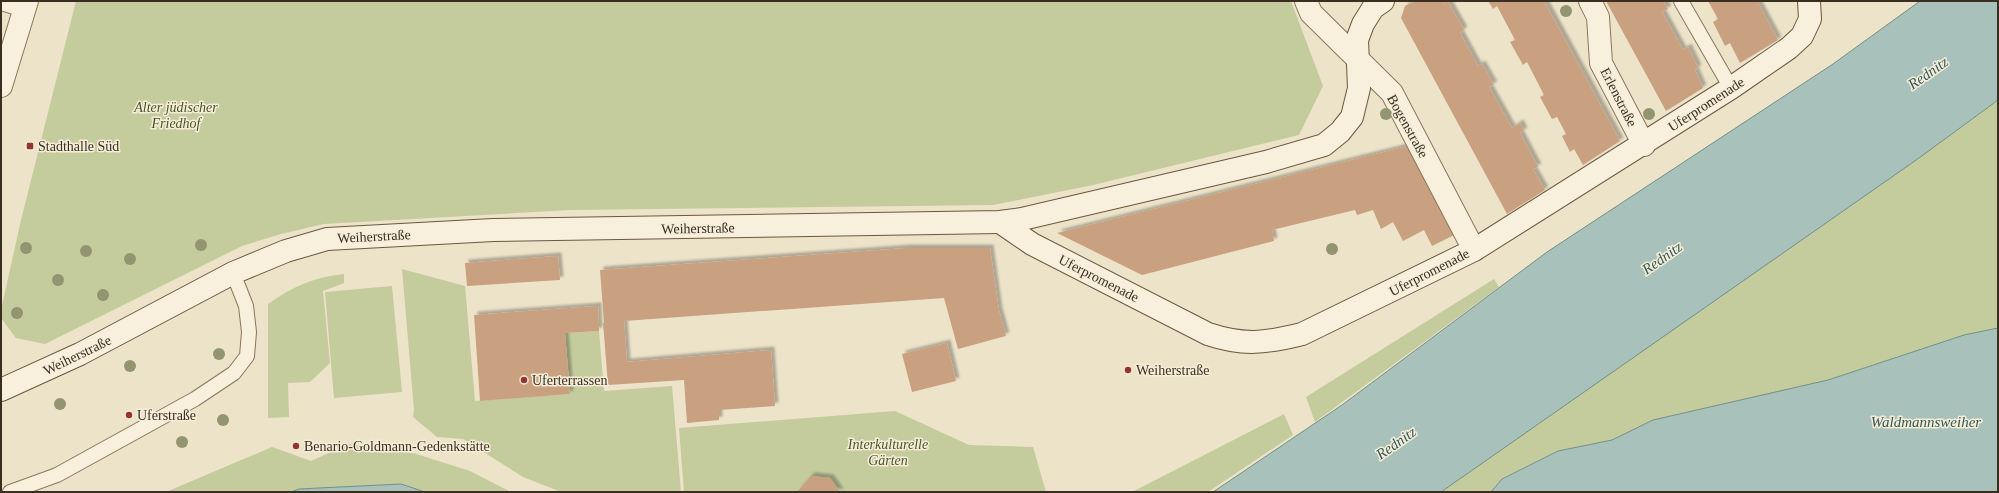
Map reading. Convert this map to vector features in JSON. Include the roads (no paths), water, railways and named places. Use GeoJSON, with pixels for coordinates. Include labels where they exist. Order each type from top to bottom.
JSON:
{"type":"FeatureCollection","features":[{"type":"Feature","properties":{"kind":"street","name":"Bogenstraße"},"geometry":{"type":"LineString","coordinates":[[1306,1],[1310,12],[1392,93],[1474,250]]}},
{"type":"Feature","properties":{"kind":"street","name":"Weiherstraße"},"geometry":{"type":"LineString","coordinates":[[1,390],[80,354],[233,274],[286,251],[327,239],[493,230],[1000,222],[1022,219],[1266,162],[1324,145],[1340,132],[1352,117],[1359,88],[1358,40],[1363,24],[1373,8],[1383,1]]}},
{"type":"Feature","properties":{"kind":"street","name":"Erlenstraße"},"geometry":{"type":"LineString","coordinates":[[1590,1],[1598,17],[1602,63],[1644,144]]}},
{"type":"Feature","properties":{"kind":"street","name":"Uferpromenade"},"geometry":{"type":"LineString","coordinates":[[1000,222],[1032,244],[1208,334],[1230,341],[1249,342],[1279,340],[1302,334],[1474,250],[1731,88],[1789,48],[1802,36],[1810,19],[1810,3]]}},
{"type":"Feature","properties":{"kind":"street"},"geometry":{"type":"LineString","coordinates":[[1,86],[5,56],[26,5]]}},
{"type":"Feature","properties":{"kind":"lane"},"geometry":{"type":"LineString","coordinates":[[1681,1],[1731,88]]}},
{"type":"Feature","properties":{"kind":"lane"},"geometry":{"type":"LineString","coordinates":[[1,3],[26,5]]}},
{"type":"Feature","properties":{"kind":"lane"},"geometry":{"type":"LineString","coordinates":[[10,492],[57,475],[195,399],[234,373],[247,356],[250,332],[246,306],[233,274]]}},
{"type":"Feature","properties":{"kind":"water","name":"Rednitz"},"geometry":{"type":"Polygon","coordinates":[[[1920,1],[1998,1],[1998,100],[1919,158],[1441,492],[1213,492],[1342,405],[1547,252],[1833,64],[1920,1]]]}},
{"type":"Feature","properties":{"kind":"water","name":"Waldmannsweiher"},"geometry":{"type":"Polygon","coordinates":[[[1998,328],[1998,492],[1491,492],[1502,479],[1558,451],[1612,440],[1653,420],[1828,380],[1964,335],[1998,328]]]}},
{"type":"Feature","properties":{"kind":"water"},"geometry":{"type":"Polygon","coordinates":[[[401,484],[425,492],[291,492],[299,489],[401,484]]]}},
{"type":"Feature","properties":{"kind":"place","name":"Stadthalle Süd"},"geometry":{"type":"Point","coordinates":[30,146]}},
{"type":"Feature","properties":{"kind":"place","name":"Weiherstraße"},"geometry":{"type":"Point","coordinates":[1128,370]}},
{"type":"Feature","properties":{"kind":"place","name":"Uferterrassen"},"geometry":{"type":"Point","coordinates":[524,380]}},
{"type":"Feature","properties":{"kind":"place","name":"Uferstraße"},"geometry":{"type":"Point","coordinates":[129,415]}},
{"type":"Feature","properties":{"kind":"place","name":"Benario-Goldmann-Gedenkstätte"},"geometry":{"type":"Point","coordinates":[296,446]}},
{"type":"Feature","properties":{"kind":"park label","name":"Alter jüdischer Friedhof"},"geometry":{"type":"Point","coordinates":[176,116]}},
{"type":"Feature","properties":{"kind":"park label","name":"Interkulturelle Gärten"},"geometry":{"type":"Point","coordinates":[888,452]}}]}
